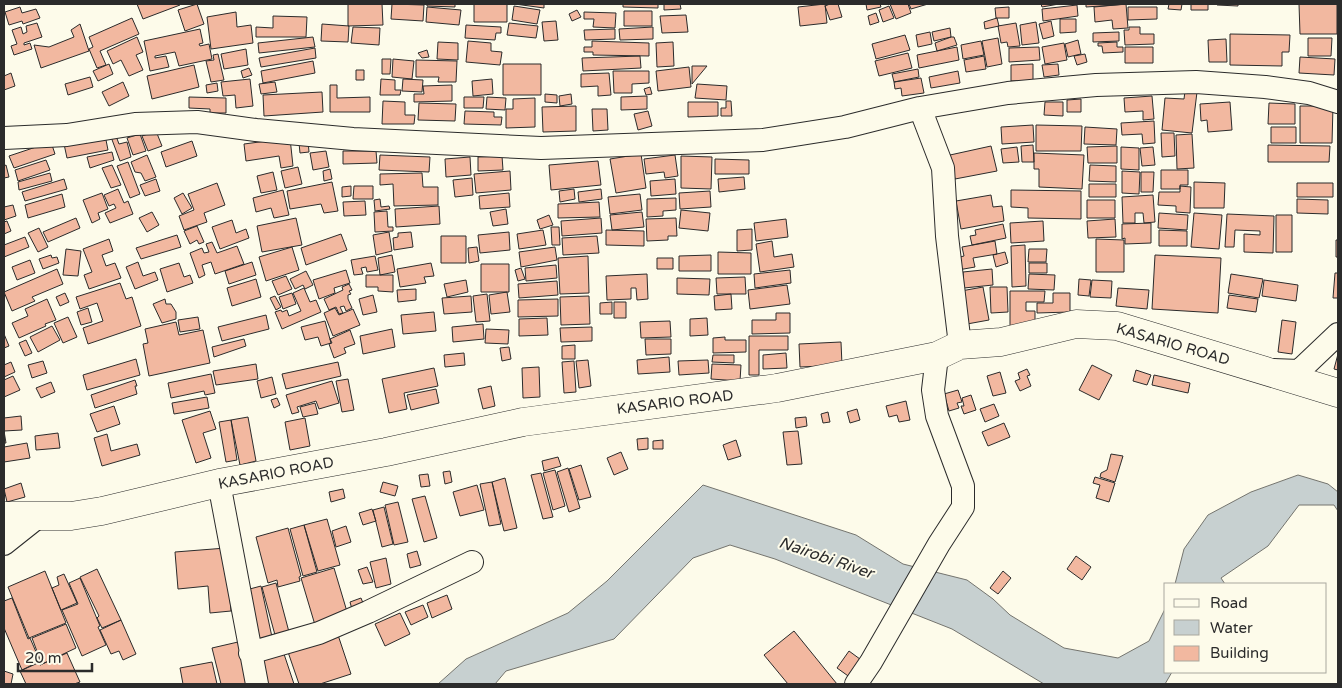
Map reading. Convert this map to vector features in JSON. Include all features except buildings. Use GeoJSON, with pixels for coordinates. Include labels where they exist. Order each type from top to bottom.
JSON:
{"type":"FeatureCollection","features":[{"type":"Feature","properties":{"kind":"street"},"geometry":{"type":"LineString","coordinates":[[4,138],[67,135],[135,124],[197,122],[256,130],[353,139],[541,148],[580,147],[764,140],[845,127],[920,108],[1018,92],[1096,85],[1187,82],[1265,87],[1309,93],[1338,102]]}},
{"type":"Feature","properties":{"kind":"street"},"geometry":{"type":"LineString","coordinates":[[856,684],[963,507],[963,486],[938,416],[933,390],[949,351],[947,236],[943,168],[920,108]]}},
{"type":"Feature","properties":{"kind":"street","name":"KASARIO ROAD"},"geometry":{"type":"LineString","coordinates":[[4,516],[71,516],[102,511],[219,483],[386,452],[523,422],[777,388],[1000,342],[1076,324],[1117,326],[1338,393]]}},
{"type":"Feature","properties":{"kind":"street"},"geometry":{"type":"LineString","coordinates":[[1259,369],[1299,371],[1338,334]]}},
{"type":"Feature","properties":{"kind":"street"},"geometry":{"type":"LineString","coordinates":[[219,483],[257,684]]}},
{"type":"Feature","properties":{"kind":"street"},"geometry":{"type":"LineString","coordinates":[[4,544],[38,517]]}},
{"type":"Feature","properties":{"kind":"street"},"geometry":{"type":"LineString","coordinates":[[250,653],[319,633],[368,612],[472,562]]}},
{"type":"Feature","properties":{"kind":"water"},"geometry":{"type":"Polygon","coordinates":[[[1298,475],[1328,484],[1338,492],[1338,511],[1334,505],[1299,505],[1268,546],[1221,578],[1224,583],[1175,583],[1184,549],[1208,515],[1251,492],[1298,475]]]}},
{"type":"Feature","properties":{"kind":"water","name":"Nairobi River"},"geometry":{"type":"Polygon","coordinates":[[[703,485],[856,535],[903,564],[967,580],[993,599],[1010,615],[1064,648],[1118,658],[1149,641],[1164,611],[1164,673],[1171,673],[1165,684],[1044,684],[952,629],[775,559],[730,545],[693,558],[614,639],[506,671],[495,684],[438,684],[466,659],[568,613],[607,581],[703,485]]]}}]}
